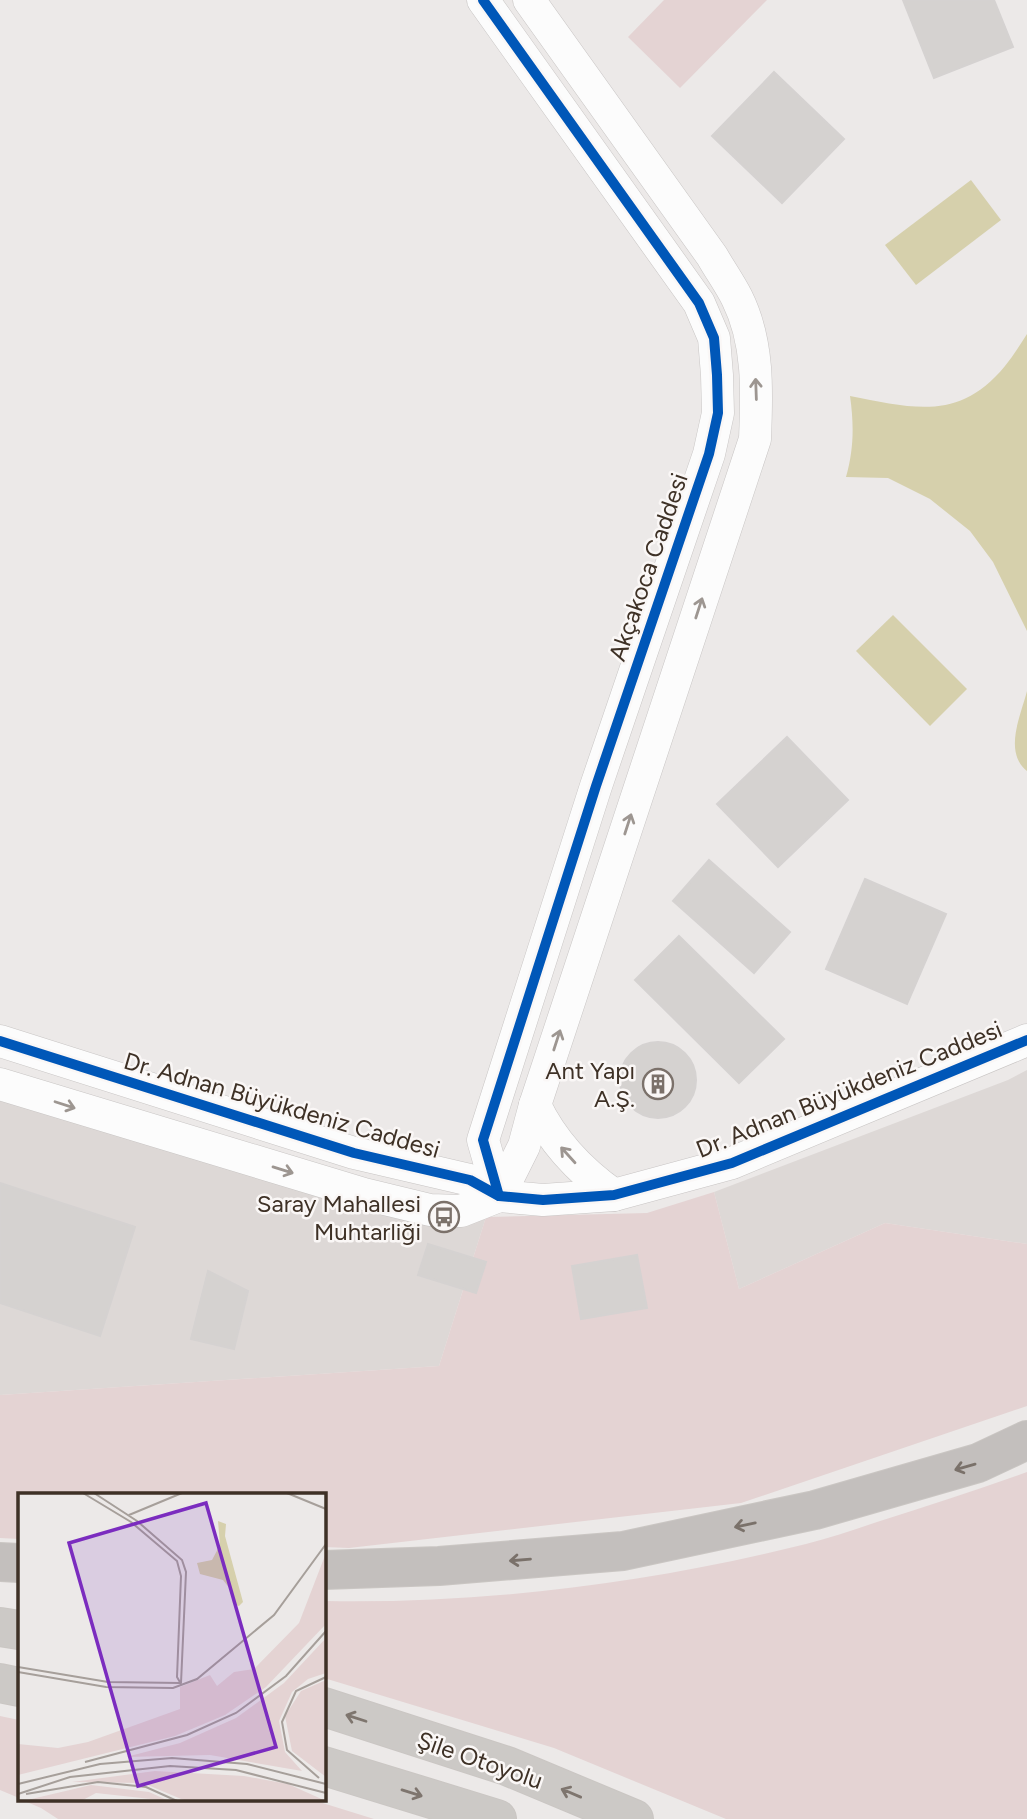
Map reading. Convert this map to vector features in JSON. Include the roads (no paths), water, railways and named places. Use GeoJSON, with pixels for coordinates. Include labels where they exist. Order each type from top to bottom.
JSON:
{"type":"FeatureCollection","features":[{"type":"Feature","properties":{"kind":"highway"},"geometry":{"type":"LineString","coordinates":[[326,1570],[439,1566],[623,1551],[816,1510],[978,1463],[1027,1440]]}},
{"type":"Feature","properties":{"kind":"highway"},"geometry":{"type":"LineString","coordinates":[[0,1562],[18,1563]]}},
{"type":"Feature","properties":{"kind":"highway"},"geometry":{"type":"LineString","coordinates":[[0,1627],[18,1630]]}},
{"type":"Feature","properties":{"kind":"highway"},"geometry":{"type":"LineString","coordinates":[[0,1683],[18,1688]]}},
{"type":"Feature","properties":{"kind":"highway","name":"Şile Otoyolu"},"geometry":{"type":"LineString","coordinates":[[326,1708],[507,1766],[634,1819]]}},
{"type":"Feature","properties":{"kind":"highway","name":"Şile Otoyolu"},"geometry":{"type":"LineString","coordinates":[[326,1767],[498,1819]]}},
{"type":"Feature","properties":{"kind":"street","name":"Akçakoca Caddesi"},"geometry":{"type":"LineString","coordinates":[[483,0],[699,303],[714,338],[718,413],[709,454],[596,786],[483,1140],[499,1196]]}},
{"type":"Feature","properties":{"kind":"street"},"geometry":{"type":"LineString","coordinates":[[499,1196],[524,1146],[535,1105],[755,439],[757,391],[752,342],[738,300],[712,256],[529,0]]}},
{"type":"Feature","properties":{"kind":"street","name":"Dr. Adnan Büyükdeniz Caddesi"},"geometry":{"type":"LineString","coordinates":[[0,1041],[354,1153],[470,1180],[499,1196],[542,1200],[614,1195],[732,1163],[1027,1040]]}},
{"type":"Feature","properties":{"kind":"street","name":"Dr. Adnan Büyükdeniz Caddesi"},"geometry":{"type":"LineString","coordinates":[[0,1084],[351,1190],[430,1210],[461,1211],[499,1196]]}},
{"type":"Feature","properties":{"kind":"street"},"geometry":{"type":"LineString","coordinates":[[535,1105],[544,1125],[566,1154],[593,1180],[614,1195]]}},
{"type":"Feature","properties":{"kind":"place","name":"Ant Yapı A.Ş."},"geometry":{"type":"Point","coordinates":[658,1084]}},
{"type":"Feature","properties":{"kind":"place","name":"Saray Mahallesi Muhtarliği"},"geometry":{"type":"Point","coordinates":[444,1217]}}]}
